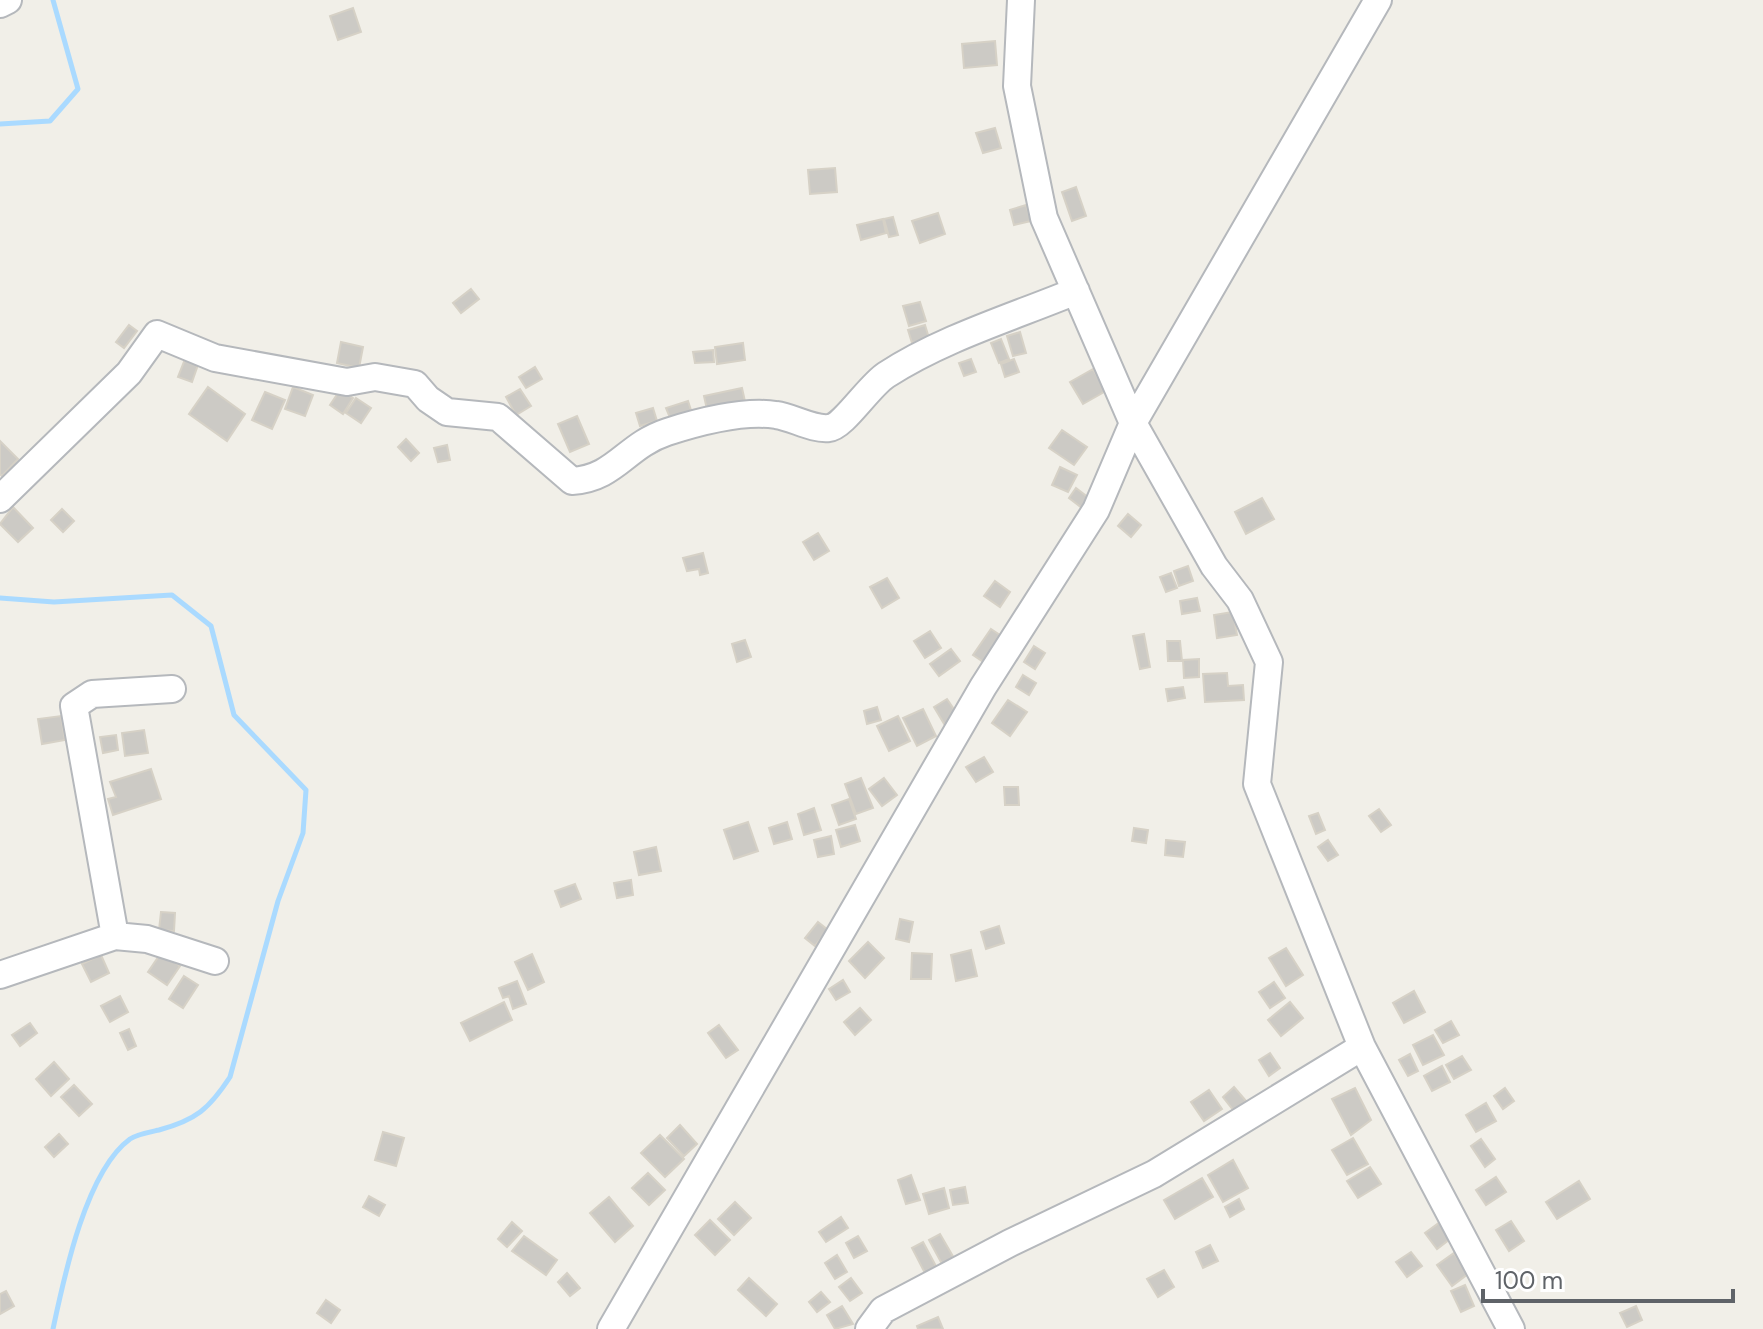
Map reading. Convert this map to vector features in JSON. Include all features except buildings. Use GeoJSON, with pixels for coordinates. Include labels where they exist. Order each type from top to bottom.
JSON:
{"type":"FeatureCollection","features":[{"type":"Feature","properties":{"kind":"street"},"geometry":{"type":"LineString","coordinates":[[0,4],[8,0]]}},
{"type":"Feature","properties":{"kind":"street"},"geometry":{"type":"LineString","coordinates":[[1021,0],[1017,86],[1044,218],[1133,423],[1214,566],[1240,600],[1269,662],[1257,784],[1362,1047],[1511,1329]]}},
{"type":"Feature","properties":{"kind":"street"},"geometry":{"type":"LineString","coordinates":[[611,1329],[983,687],[1096,510],[1133,423],[1378,0]]}},
{"type":"Feature","properties":{"kind":"street"},"geometry":{"type":"LineString","coordinates":[[0,499],[129,373],[157,334],[215,358],[347,382],[375,377],[415,384],[428,399],[447,412],[498,417],[572,481],[604,476],[638,445],[667,432],[715,421],[774,415],[829,428],[844,421],[871,385],[904,364],[1076,291]]}},
{"type":"Feature","properties":{"kind":"street"},"geometry":{"type":"LineString","coordinates":[[115,936],[74,706],[92,694],[172,689]]}},
{"type":"Feature","properties":{"kind":"street"},"geometry":{"type":"LineString","coordinates":[[0,975],[115,936],[147,939],[215,961]]}},
{"type":"Feature","properties":{"kind":"street"},"geometry":{"type":"LineString","coordinates":[[869,1329],[883,1310],[1010,1243],[1154,1174],[1362,1047]]}},
{"type":"Feature","properties":{"kind":"waterway"},"geometry":{"type":"LineString","coordinates":[[0,124],[50,121],[78,89],[53,0]]}},
{"type":"Feature","properties":{"kind":"waterway"},"geometry":{"type":"LineString","coordinates":[[0,598],[54,602],[172,595],[211,626],[234,715],[306,790],[303,833],[278,901],[230,1077],[200,1112],[172,1126],[133,1137],[115,1154],[101,1175],[79,1226],[53,1329]]}}]}
